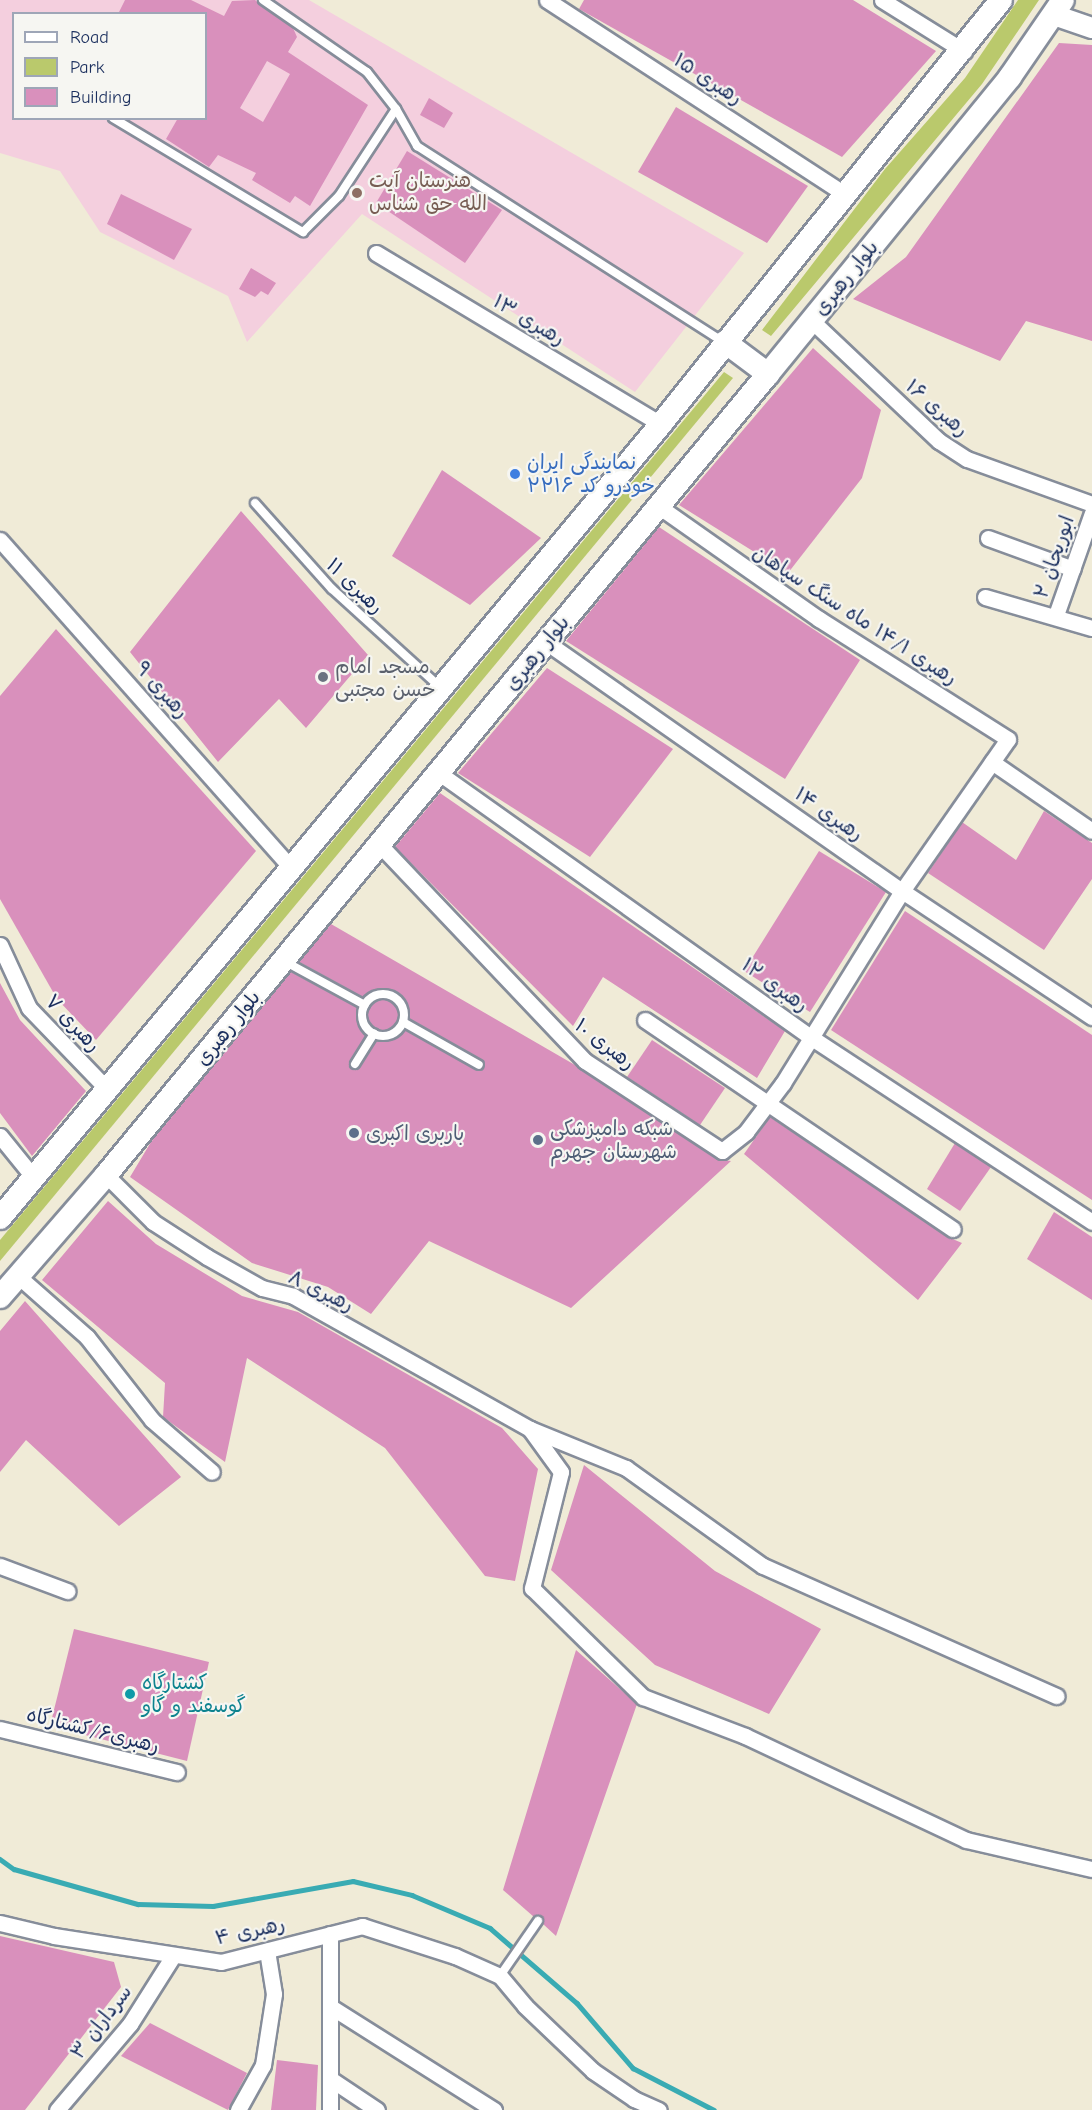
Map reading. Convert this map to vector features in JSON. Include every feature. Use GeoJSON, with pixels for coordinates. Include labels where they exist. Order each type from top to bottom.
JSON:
{"type":"FeatureCollection","features":[{"type":"Feature","properties":{"kind":"main road"},"geometry":{"type":"LineString","coordinates":[[0,1218],[35,1179],[292,868],[439,686],[661,424],[845,194],[964,51],[1001,0]]}},
{"type":"Feature","properties":{"kind":"main road","name":"بلوار رهبری"},"geometry":{"type":"LineString","coordinates":[[0,1297],[106,1175],[768,374],[1010,77],[1058,7]]}},
{"type":"Feature","properties":{"kind":"main road"},"geometry":{"type":"LineString","coordinates":[[725,342],[768,374]]}},
{"type":"Feature","properties":{"kind":"street","name":"رهبری ۱۵"},"geometry":{"type":"LineString","coordinates":[[547,0],[845,194]]}},
{"type":"Feature","properties":{"kind":"street"},"geometry":{"type":"LineString","coordinates":[[882,0],[964,51]]}},
{"type":"Feature","properties":{"kind":"street"},"geometry":{"type":"LineString","coordinates":[[1058,7],[1092,28]]}},
{"type":"Feature","properties":{"kind":"street","name":"رهبری ۱۳"},"geometry":{"type":"LineString","coordinates":[[376,253],[661,424]]}},
{"type":"Feature","properties":{"kind":"street","name":"رهبری ۱۶"},"geometry":{"type":"LineString","coordinates":[[811,320],[939,441],[967,459],[1092,504]]}},
{"type":"Feature","properties":{"kind":"street","name":"رهبری ۱۴/۱ ماه سنگ سپاهان"},"geometry":{"type":"LineString","coordinates":[[658,507],[819,620],[1008,739],[902,891],[812,1038]]}},
{"type":"Feature","properties":{"kind":"street","name":"ابوریحان ۲"},"geometry":{"type":"LineString","coordinates":[[1056,615],[1092,513]]}},
{"type":"Feature","properties":{"kind":"street"},"geometry":{"type":"LineString","coordinates":[[988,538],[1073,569]]}},
{"type":"Feature","properties":{"kind":"street","name":"رهبری ۹"},"geometry":{"type":"LineString","coordinates":[[0,540],[292,868]]}},
{"type":"Feature","properties":{"kind":"street"},"geometry":{"type":"LineString","coordinates":[[985,597],[1056,615],[1092,628]]}},
{"type":"Feature","properties":{"kind":"street","name":"رهبری ۱۴"},"geometry":{"type":"LineString","coordinates":[[546,642],[902,891],[1092,1017]]}},
{"type":"Feature","properties":{"kind":"street"},"geometry":{"type":"LineString","coordinates":[[992,762],[1092,831]]}},
{"type":"Feature","properties":{"kind":"street","name":"رهبری ۱۲"},"geometry":{"type":"LineString","coordinates":[[439,773],[812,1038],[1092,1222]]}},
{"type":"Feature","properties":{"kind":"street","name":"رهبری ۱۰"},"geometry":{"type":"LineString","coordinates":[[379,844],[585,1061],[722,1151],[746,1132],[812,1038]]}},
{"type":"Feature","properties":{"kind":"street","name":"رهبری ۷"},"geometry":{"type":"LineString","coordinates":[[0,945],[29,1008],[108,1090]]}},
{"type":"Feature","properties":{"kind":"street"},"geometry":{"type":"LineString","coordinates":[[645,1020],[953,1229]]}},
{"type":"Feature","properties":{"kind":"street"},"geometry":{"type":"LineString","coordinates":[[0,1136],[35,1179]]}},
{"type":"Feature","properties":{"kind":"street","name":"رهبری ۸"},"geometry":{"type":"LineString","coordinates":[[106,1175],[153,1222],[207,1257],[262,1288],[293,1296],[530,1429],[626,1468],[764,1566],[1057,1696]]}},
{"type":"Feature","properties":{"kind":"street"},"geometry":{"type":"LineString","coordinates":[[18,1276],[87,1337],[152,1420],[212,1472]]}},
{"type":"Feature","properties":{"kind":"street"},"geometry":{"type":"LineString","coordinates":[[530,1429],[561,1472],[532,1588],[643,1697],[745,1736],[966,1840],[1092,1869]]}},
{"type":"Feature","properties":{"kind":"street"},"geometry":{"type":"LineString","coordinates":[[0,1566],[67,1591]]}},
{"type":"Feature","properties":{"kind":"street","name":"رهبری۶/کشتارگاه"},"geometry":{"type":"LineString","coordinates":[[0,1729],[177,1772]]}},
{"type":"Feature","properties":{"kind":"street","name":"رهبری ۴"},"geometry":{"type":"LineString","coordinates":[[0,1923],[54,1936],[221,1962],[362,1926],[455,1956],[500,1976]]}},
{"type":"Feature","properties":{"kind":"street"},"geometry":{"type":"LineString","coordinates":[[330,1935],[332,2080],[330,2110]]}},
{"type":"Feature","properties":{"kind":"street"},"geometry":{"type":"LineString","coordinates":[[238,2110],[263,2065],[274,1995],[267,1951]]}},
{"type":"Feature","properties":{"kind":"street","name":"سرداران ۳"},"geometry":{"type":"LineString","coordinates":[[57,2110],[130,2024],[173,1956]]}},
{"type":"Feature","properties":{"kind":"street"},"geometry":{"type":"LineString","coordinates":[[500,1976],[525,2006],[593,2071],[634,2099],[660,2110]]}},
{"type":"Feature","properties":{"kind":"street"},"geometry":{"type":"LineString","coordinates":[[331,2007],[494,2110]]}},
{"type":"Feature","properties":{"kind":"street"},"geometry":{"type":"LineString","coordinates":[[332,2080],[377,2110]]}},
{"type":"Feature","properties":{"kind":"lane"},"geometry":{"type":"LineString","coordinates":[[263,0],[367,72],[396,109],[417,146],[725,342]]}},
{"type":"Feature","properties":{"kind":"lane"},"geometry":{"type":"LineString","coordinates":[[116,120],[303,232],[339,196],[396,109]]}},
{"type":"Feature","properties":{"kind":"lane","name":"رهبری ۱۱"},"geometry":{"type":"LineString","coordinates":[[255,503],[332,588],[439,686]]}},
{"type":"Feature","properties":{"kind":"lane"},"geometry":{"type":"LineString","coordinates":[[283,960],[365,1005]]}},
{"type":"Feature","properties":{"kind":"lane"},"geometry":{"type":"LineString","coordinates":[[390,995],[401,1004],[403,1022],[393,1034],[374,1034],[364,1024],[365,1005],[375,996],[390,995]]}},
{"type":"Feature","properties":{"kind":"lane"},"geometry":{"type":"LineString","coordinates":[[403,1022],[479,1065]]}},
{"type":"Feature","properties":{"kind":"lane"},"geometry":{"type":"LineString","coordinates":[[355,1064],[374,1034]]}},
{"type":"Feature","properties":{"kind":"lane"},"geometry":{"type":"LineString","coordinates":[[500,1976],[531,1936],[538,1920]]}},
{"type":"Feature","properties":{"kind":"shaded area","name":"هنرستان آیت الله حق شناس"},"geometry":{"type":"Polygon","coordinates":[[[0,0],[309,0],[744,253],[635,392],[362,214],[247,342],[228,296],[100,232],[60,171],[0,153],[0,0]]]}},
{"type":"Feature","properties":{"kind":"green space"},"geometry":{"type":"Polygon","coordinates":[[[1018,0],[1039,0],[982,84],[771,336],[762,330],[885,169],[965,78],[1018,0]]]}},
{"type":"Feature","properties":{"kind":"green space"},"geometry":{"type":"Polygon","coordinates":[[[724,372],[733,378],[0,1261],[0,1240],[724,372]]]}},
{"type":"Feature","properties":{"kind":"building"},"geometry":{"type":"Polygon","coordinates":[[[125,0],[191,0],[224,16],[232,1],[255,0],[293,28],[297,37],[288,52],[368,105],[310,206],[295,196],[290,203],[252,180],[256,173],[218,155],[209,167],[166,139],[177,120],[207,120],[207,12],[119,12],[125,0]],[[267,61],[240,108],[263,122],[290,74],[267,61]]]}},
{"type":"Feature","properties":{"kind":"building"},"geometry":{"type":"Polygon","coordinates":[[[584,0],[853,0],[936,51],[842,157],[579,9],[584,0]]]}},
{"type":"Feature","properties":{"kind":"building"},"geometry":{"type":"Polygon","coordinates":[[[1059,43],[1092,45],[1092,341],[1026,321],[1000,361],[853,299],[906,257],[1059,43]]]}},
{"type":"Feature","properties":{"kind":"building"},"geometry":{"type":"Polygon","coordinates":[[[429,98],[453,113],[444,128],[420,115],[429,98]]]}},
{"type":"Feature","properties":{"kind":"building"},"geometry":{"type":"Polygon","coordinates":[[[676,107],[808,186],[767,243],[638,172],[676,107]]]}},
{"type":"Feature","properties":{"kind":"building"},"geometry":{"type":"Polygon","coordinates":[[[407,151],[502,210],[465,263],[376,203],[407,151]]]}},
{"type":"Feature","properties":{"kind":"building"},"geometry":{"type":"Polygon","coordinates":[[[121,194],[192,229],[174,260],[107,224],[121,194]]]}},
{"type":"Feature","properties":{"kind":"building"},"geometry":{"type":"Polygon","coordinates":[[[251,268],[276,283],[268,295],[261,291],[255,297],[239,289],[251,268]]]}},
{"type":"Feature","properties":{"kind":"building"},"geometry":{"type":"Polygon","coordinates":[[[813,348],[881,410],[862,478],[788,573],[679,505],[813,348]]]}},
{"type":"Feature","properties":{"kind":"building"},"geometry":{"type":"Polygon","coordinates":[[[442,470],[541,538],[470,605],[392,556],[442,470]]]}},
{"type":"Feature","properties":{"kind":"building"},"geometry":{"type":"Polygon","coordinates":[[[241,511],[368,655],[306,728],[279,699],[218,762],[130,652],[241,511]]]}},
{"type":"Feature","properties":{"kind":"building"},"geometry":{"type":"Polygon","coordinates":[[[659,527],[860,660],[785,779],[566,641],[659,527]]]}},
{"type":"Feature","properties":{"kind":"building"},"geometry":{"type":"Polygon","coordinates":[[[56,629],[256,851],[96,1040],[57,999],[0,899],[0,696],[56,629]]]}},
{"type":"Feature","properties":{"kind":"building"},"geometry":{"type":"Polygon","coordinates":[[[547,668],[673,749],[590,857],[458,773],[547,668]]]}},
{"type":"Feature","properties":{"kind":"building"},"geometry":{"type":"Polygon","coordinates":[[[440,793],[785,1031],[757,1078],[603,977],[573,1026],[395,847],[440,793]]]}},
{"type":"Feature","properties":{"kind":"building"},"geometry":{"type":"Polygon","coordinates":[[[1044,811],[1092,843],[1092,879],[1044,950],[928,873],[962,822],[1016,860],[1044,811]]]}},
{"type":"Feature","properties":{"kind":"building"},"geometry":{"type":"Polygon","coordinates":[[[819,851],[886,892],[810,1012],[744,971],[819,851]]]}},
{"type":"Feature","properties":{"kind":"building"},"geometry":{"type":"Polygon","coordinates":[[[905,911],[1092,1035],[1092,1200],[831,1030],[905,911]]]}},
{"type":"Feature","properties":{"kind":"building"},"geometry":{"type":"Polygon","coordinates":[[[331,924],[575,1065],[717,1159],[731,1161],[571,1308],[429,1241],[371,1314],[328,1287],[252,1263],[130,1177],[151,1142],[291,972],[362,1010],[370,1008],[368,1000],[299,962],[331,924]],[[399,1017],[400,1027],[476,1070],[484,1068],[482,1060],[406,1017],[399,1017]],[[374,1028],[350,1061],[352,1069],[360,1067],[379,1037],[379,1031],[374,1028]]]}},
{"type":"Feature","properties":{"kind":"building"},"geometry":{"type":"Polygon","coordinates":[[[0,983],[20,1020],[86,1091],[32,1156],[0,1113],[0,983]]]}},
{"type":"Feature","properties":{"kind":"building"},"geometry":{"type":"Polygon","coordinates":[[[652,1040],[725,1088],[700,1125],[627,1077],[652,1040]]]}},
{"type":"Feature","properties":{"kind":"building"},"geometry":{"type":"Polygon","coordinates":[[[770,1117],[948,1237],[962,1243],[918,1300],[744,1154],[770,1117]]]}},
{"type":"Feature","properties":{"kind":"building"},"geometry":{"type":"Polygon","coordinates":[[[955,1143],[991,1167],[960,1211],[927,1189],[955,1143]]]}},
{"type":"Feature","properties":{"kind":"building"},"geometry":{"type":"Polygon","coordinates":[[[108,1201],[156,1244],[242,1296],[298,1312],[502,1428],[538,1469],[515,1581],[485,1576],[385,1448],[247,1358],[225,1462],[163,1417],[165,1383],[42,1280],[108,1201]]]}},
{"type":"Feature","properties":{"kind":"building"},"geometry":{"type":"Polygon","coordinates":[[[1054,1212],[1092,1237],[1092,1300],[1027,1259],[1054,1212]]]}},
{"type":"Feature","properties":{"kind":"building"},"geometry":{"type":"Polygon","coordinates":[[[25,1301],[181,1477],[119,1526],[26,1440],[0,1472],[0,1331],[25,1301]]]}},
{"type":"Feature","properties":{"kind":"building"},"geometry":{"type":"Polygon","coordinates":[[[584,1465],[715,1571],[821,1629],[769,1714],[655,1665],[551,1570],[584,1465]]]}},
{"type":"Feature","properties":{"kind":"building","name":"کشتارگاه گوسفند و گاو"},"geometry":{"type":"Polygon","coordinates":[[[74,1629],[209,1662],[187,1761],[50,1726],[74,1629]]]}},
{"type":"Feature","properties":{"kind":"building"},"geometry":{"type":"Polygon","coordinates":[[[576,1650],[637,1704],[556,1936],[543,1924],[542,1916],[534,1917],[503,1890],[576,1650]]]}},
{"type":"Feature","properties":{"kind":"building"},"geometry":{"type":"Polygon","coordinates":[[[0,1936],[114,1962],[121,1987],[25,2110],[0,2110],[0,1936]]]}},
{"type":"Feature","properties":{"kind":"building"},"geometry":{"type":"Polygon","coordinates":[[[150,2023],[247,2073],[228,2110],[121,2056],[150,2023]]]}},
{"type":"Feature","properties":{"kind":"building"},"geometry":{"type":"Polygon","coordinates":[[[277,2060],[318,2065],[316,2110],[271,2110],[277,2060]]]}},
{"type":"Feature","properties":{"kind":"waterway"},"geometry":{"type":"LineString","coordinates":[[0,1859],[14,1869],[138,1904],[213,1906],[353,1881],[412,1895],[490,1928],[577,2003],[633,2068],[714,2110]]}},
{"type":"Feature","properties":{"kind":"place","name":"هنرستان آیت الله حق شناس"},"geometry":{"type":"Point","coordinates":[357,193]}},
{"type":"Feature","properties":{"kind":"place","name":"نمایندگی ایران خودرو کد ۲۲۱۶"},"geometry":{"type":"Point","coordinates":[515,474]}},
{"type":"Feature","properties":{"kind":"place","name":"مسجد امام حسن مجتبی"},"geometry":{"type":"Point","coordinates":[323,677]}},
{"type":"Feature","properties":{"kind":"place","name":"باربری اکبری"},"geometry":{"type":"Point","coordinates":[354,1133]}},
{"type":"Feature","properties":{"kind":"place","name":"شبکه دامپزشکی شهرستان جهرم"},"geometry":{"type":"Point","coordinates":[538,1140]}},
{"type":"Feature","properties":{"kind":"place","name":"کشتارگاه گوسفند و گاو"},"geometry":{"type":"Point","coordinates":[130,1694]}}]}
